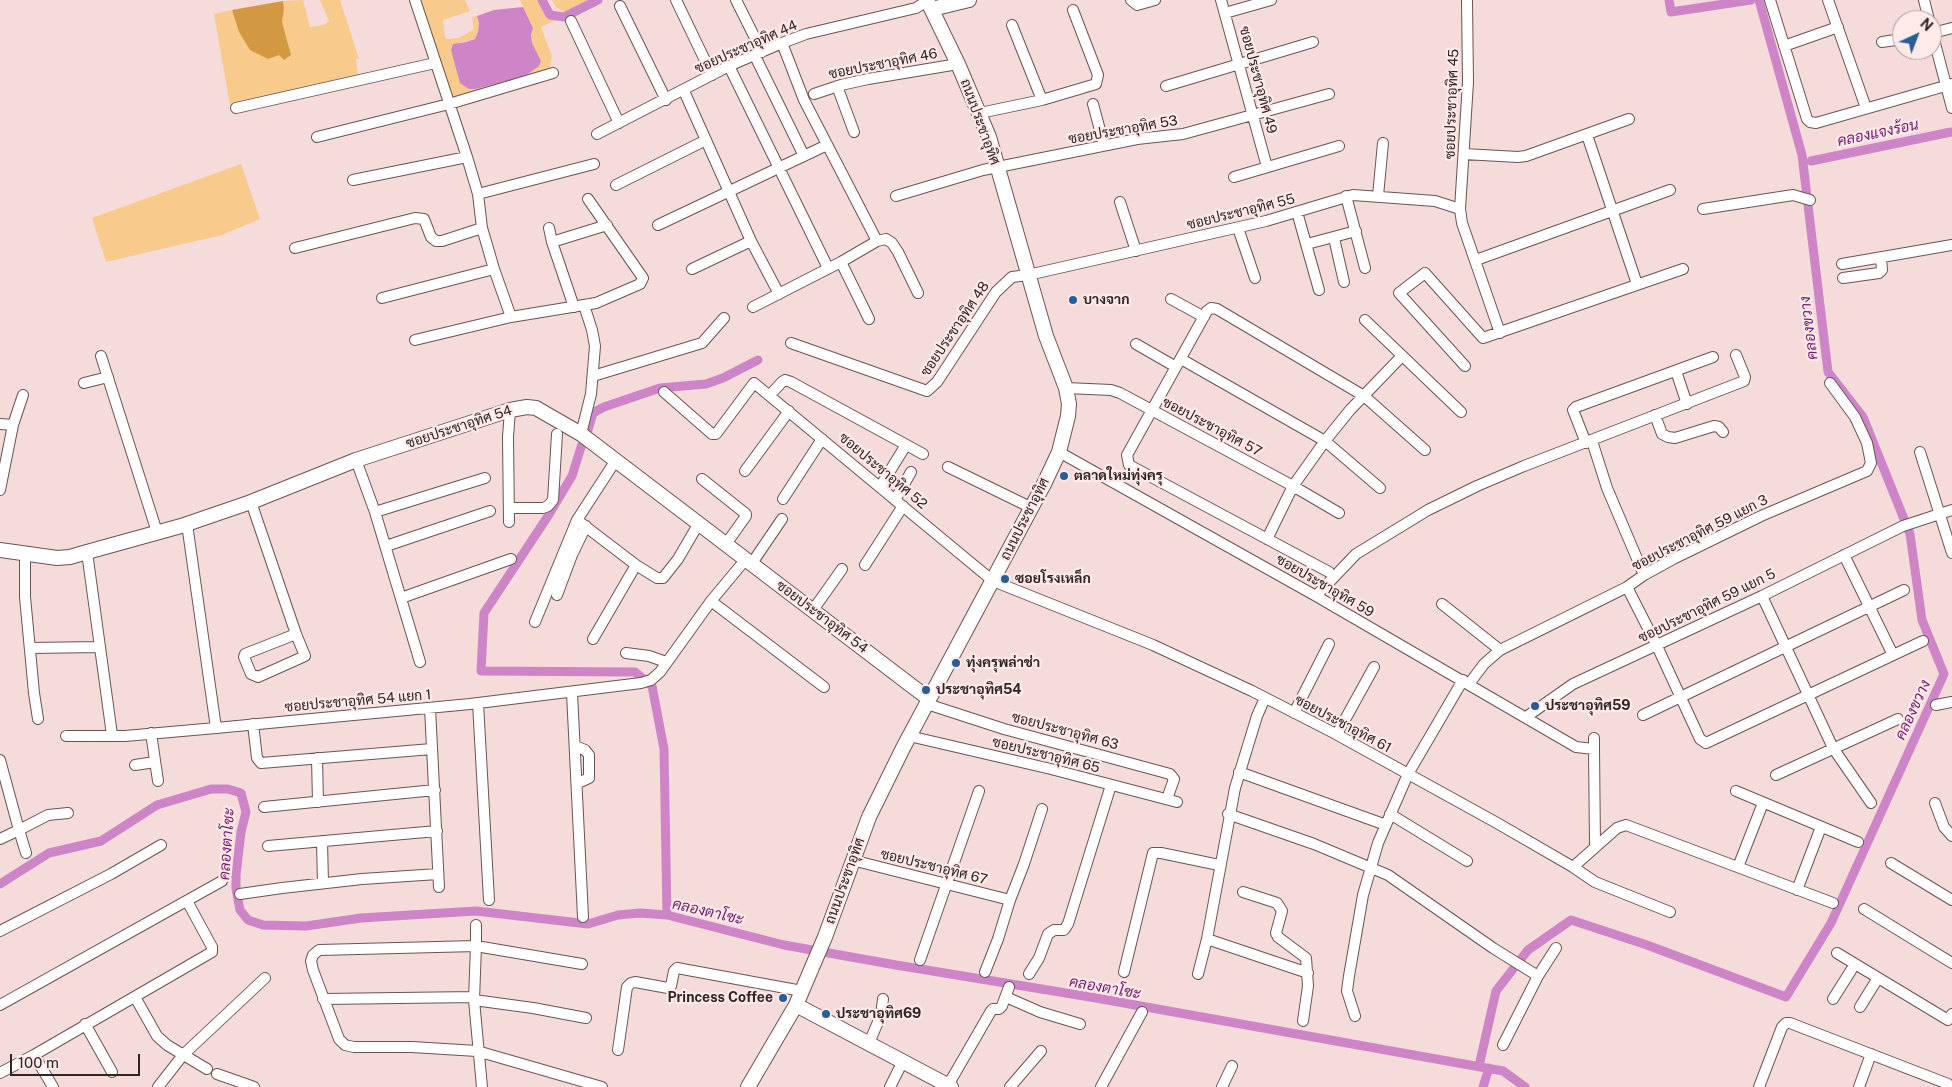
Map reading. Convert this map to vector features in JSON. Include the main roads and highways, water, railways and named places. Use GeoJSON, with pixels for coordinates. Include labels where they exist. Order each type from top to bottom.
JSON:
{"type":"FeatureCollection","features":[{"type":"Feature","properties":{"kind":"waterway"},"geometry":{"type":"LineString","coordinates":[[542,0],[550,15],[564,17],[598,0]]}},
{"type":"Feature","properties":{"kind":"waterway","name":"คลองขวาง"},"geometry":{"type":"LineString","coordinates":[[1669,0],[1671,12],[1751,0]]}},
{"type":"Feature","properties":{"kind":"waterway","name":"คลองขวาง"},"geometry":{"type":"LineString","coordinates":[[1479,1066],[1496,991],[1528,950],[1571,920],[1647,945],[1786,997],[1831,923],[1944,674],[1922,620],[1910,534],[1863,417],[1828,372],[1802,155],[1759,0]]}},
{"type":"Feature","properties":{"kind":"waterway","name":"คลองแจงร้อน"},"geometry":{"type":"LineString","coordinates":[[1811,161],[1951,132]]}},
{"type":"Feature","properties":{"kind":"waterway"},"geometry":{"type":"LineString","coordinates":[[588,430],[593,413],[604,407],[660,388],[706,384],[723,378],[758,360]]}},
{"type":"Feature","properties":{"kind":"waterway"},"geometry":{"type":"LineString","coordinates":[[582,444],[572,476],[484,613],[481,671],[635,672],[652,686],[664,749],[667,915]]}},
{"type":"Feature","properties":{"kind":"waterway","name":"คลองตาโซะ"},"geometry":{"type":"LineString","coordinates":[[0,884],[49,853],[101,841],[157,805],[211,789],[228,789],[241,793],[246,812],[241,832],[236,875],[236,889],[240,910],[248,920],[263,925],[306,926],[361,918],[476,911],[588,924],[618,915],[640,913],[667,915],[784,945],[1096,998],[1503,1071],[1525,1087]]}},
{"type":"Feature","properties":{"kind":"waterway"},"geometry":{"type":"LineString","coordinates":[[1483,1087],[1489,1068]]}},
{"type":"Feature","properties":{"kind":"place","name":"บางจาก"},"geometry":{"type":"Point","coordinates":[1073,300]}},
{"type":"Feature","properties":{"kind":"place","name":"ตลาดใหม่ทุ่งครุ"},"geometry":{"type":"Point","coordinates":[1064,476]}},
{"type":"Feature","properties":{"kind":"place","name":"ซอยโรงเหล็ก"},"geometry":{"type":"Point","coordinates":[1005,579]}},
{"type":"Feature","properties":{"kind":"place","name":"ทุ่งครุพล่าช่า"},"geometry":{"type":"Point","coordinates":[956,663]}},
{"type":"Feature","properties":{"kind":"place","name":"ประชาอุทิศ54"},"geometry":{"type":"Point","coordinates":[926,690]}},
{"type":"Feature","properties":{"kind":"place","name":"ประชาอุทิศ59"},"geometry":{"type":"Point","coordinates":[1535,706]}},
{"type":"Feature","properties":{"kind":"place","name":"Princess Coffee"},"geometry":{"type":"Point","coordinates":[783,998]}},
{"type":"Feature","properties":{"kind":"place","name":"ประชาอุทิศ69"},"geometry":{"type":"Point","coordinates":[826,1014]}}]}
